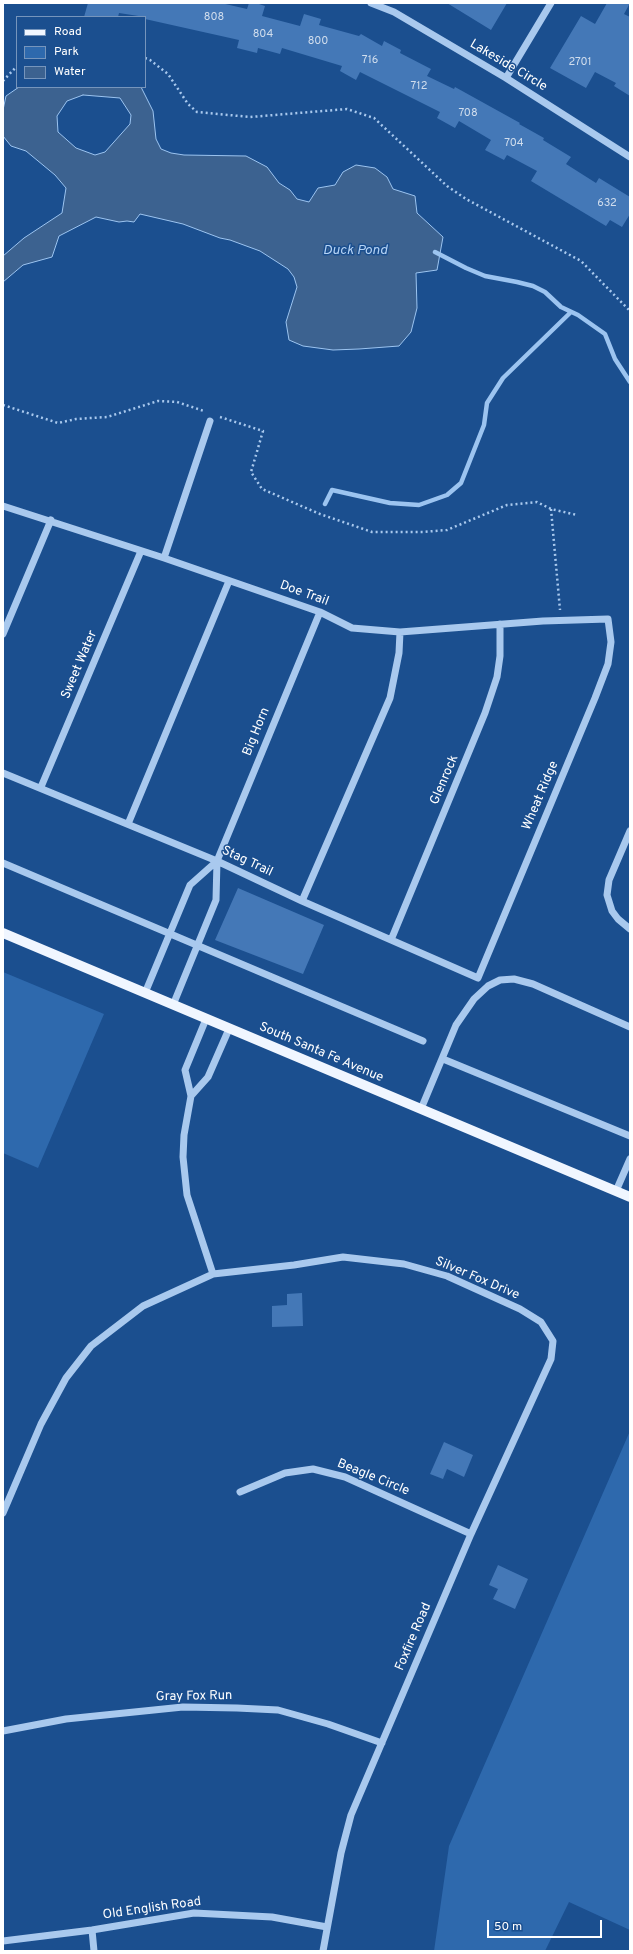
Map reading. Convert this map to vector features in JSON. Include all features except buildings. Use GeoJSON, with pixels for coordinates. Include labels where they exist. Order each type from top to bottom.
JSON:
{"type":"FeatureCollection","features":[{"type":"Feature","properties":{"kind":"main road","name":"South Santa Fe Avenue"},"geometry":{"type":"LineString","coordinates":[[3,933],[630,1197]]}},
{"type":"Feature","properties":{"kind":"street","name":"Lakeside Circle"},"geometry":{"type":"LineString","coordinates":[[371,3],[394,12],[506,78],[630,157]]}},
{"type":"Feature","properties":{"kind":"street"},"geometry":{"type":"LineString","coordinates":[[506,78],[551,3]]}},
{"type":"Feature","properties":{"kind":"street"},"geometry":{"type":"LineString","coordinates":[[164,558],[211,418]]}},
{"type":"Feature","properties":{"kind":"street","name":"Doe Trail"},"geometry":{"type":"LineString","coordinates":[[3,506],[51,520],[320,612],[352,628],[400,632],[561,620],[608,619]]}},
{"type":"Feature","properties":{"kind":"street"},"geometry":{"type":"LineString","coordinates":[[3,634],[51,520]]}},
{"type":"Feature","properties":{"kind":"street","name":"Sweet Water"},"geometry":{"type":"LineString","coordinates":[[41,788],[141,551]]}},
{"type":"Feature","properties":{"kind":"street"},"geometry":{"type":"LineString","coordinates":[[128,824],[229,581]]}},
{"type":"Feature","properties":{"kind":"street","name":"Big Horn"},"geometry":{"type":"LineString","coordinates":[[173,1004],[216,900],[217,861],[320,612]]}},
{"type":"Feature","properties":{"kind":"street","name":"Wheat Ridge"},"geometry":{"type":"LineString","coordinates":[[478,978],[608,664],[611,642],[608,619]]}},
{"type":"Feature","properties":{"kind":"street","name":"Glenrock"},"geometry":{"type":"LineString","coordinates":[[391,940],[486,713],[498,670],[500,656],[500,624]]}},
{"type":"Feature","properties":{"kind":"street"},"geometry":{"type":"LineString","coordinates":[[302,901],[390,698],[399,653],[400,632]]}},
{"type":"Feature","properties":{"kind":"street","name":"Stag Trail"},"geometry":{"type":"LineString","coordinates":[[3,773],[217,861],[302,901],[478,978]]}},
{"type":"Feature","properties":{"kind":"street"},"geometry":{"type":"LineString","coordinates":[[630,831],[609,880],[607,895],[612,911],[618,919],[630,928]]}},
{"type":"Feature","properties":{"kind":"street","name":"Big Horn"},"geometry":{"type":"LineString","coordinates":[[145,993],[190,885],[217,861]]}},
{"type":"Feature","properties":{"kind":"street"},"geometry":{"type":"LineString","coordinates":[[3,863],[423,1041]]}},
{"type":"Feature","properties":{"kind":"street"},"geometry":{"type":"LineString","coordinates":[[421,1109],[456,1025],[474,1000],[488,986],[500,980],[514,979],[533,984],[630,1027]]}},
{"type":"Feature","properties":{"kind":"street"},"geometry":{"type":"LineString","coordinates":[[206,1019],[185,1070],[191,1096],[184,1135],[183,1157],[186,1195],[213,1274]]}},
{"type":"Feature","properties":{"kind":"street"},"geometry":{"type":"LineString","coordinates":[[191,1096],[208,1078],[229,1029]]}},
{"type":"Feature","properties":{"kind":"street"},"geometry":{"type":"LineString","coordinates":[[443,1059],[630,1136]]}},
{"type":"Feature","properties":{"kind":"street"},"geometry":{"type":"LineString","coordinates":[[616,1191],[630,1159]]}},
{"type":"Feature","properties":{"kind":"street","name":"Silver Fox Drive"},"geometry":{"type":"LineString","coordinates":[[3,1513],[41,1424],[66,1378],[91,1346],[143,1306],[213,1274],[294,1265],[343,1257],[404,1264],[447,1276],[520,1309],[541,1322],[553,1341]]}},
{"type":"Feature","properties":{"kind":"street","name":"Foxfire Road"},"geometry":{"type":"LineString","coordinates":[[323,1951],[341,1853],[351,1815],[470,1534],[548,1365],[553,1341]]}},
{"type":"Feature","properties":{"kind":"street","name":"Beagle Circle"},"geometry":{"type":"LineString","coordinates":[[240,1492],[284,1473],[313,1469],[344,1477],[470,1534]]}},
{"type":"Feature","properties":{"kind":"street","name":"Gray Fox Run"},"geometry":{"type":"LineString","coordinates":[[3,1732],[66,1719],[183,1707],[237,1708],[278,1710],[328,1724],[382,1743]]}},
{"type":"Feature","properties":{"kind":"street","name":"Old English Road"},"geometry":{"type":"LineString","coordinates":[[3,1941],[92,1930],[194,1913],[272,1917],[327,1927]]}},
{"type":"Feature","properties":{"kind":"street"},"geometry":{"type":"LineString","coordinates":[[92,1930],[94,1951]]}},
{"type":"Feature","properties":{"kind":"path"},"geometry":{"type":"LineString","coordinates":[[146,58],[168,74],[188,104],[197,112],[250,117],[347,109],[374,118],[447,186],[466,199],[581,261],[630,311]]}},
{"type":"Feature","properties":{"kind":"path"},"geometry":{"type":"LineString","coordinates":[[3,81],[16,67]]}},
{"type":"Feature","properties":{"kind":"path"},"geometry":{"type":"LineString","coordinates":[[3,405],[58,423],[76,419],[107,417],[158,401],[177,402],[206,412]]}},
{"type":"Feature","properties":{"kind":"path"},"geometry":{"type":"LineString","coordinates":[[211,418],[263,431],[251,472],[262,489],[320,514],[372,532],[423,532],[447,530],[507,505],[538,502],[551,509],[576,515]]}},
{"type":"Feature","properties":{"kind":"path"},"geometry":{"type":"LineString","coordinates":[[551,509],[561,620]]}},
{"type":"Feature","properties":{"kind":"green space"},"geometry":{"type":"Polygon","coordinates":[[[3,972],[104,1014],[38,1168],[3,1153],[3,972]]]}},
{"type":"Feature","properties":{"kind":"green space"},"geometry":{"type":"Polygon","coordinates":[[[630,1431],[630,1930],[569,1902],[545,1951],[434,1951],[449,1846],[630,1431]]]}},
{"type":"Feature","properties":{"kind":"water","name":"Duck Pond"},"geometry":{"type":"Polygon","coordinates":[[[18,88],[142,88],[153,111],[156,139],[161,149],[171,153],[184,155],[246,156],[267,167],[279,183],[290,190],[297,199],[309,202],[318,188],[335,185],[343,172],[356,165],[375,168],[387,177],[393,189],[415,196],[417,213],[443,237],[437,270],[416,273],[417,308],[411,332],[399,346],[359,349],[333,350],[303,346],[289,340],[286,322],[297,287],[294,277],[288,269],[260,251],[183,224],[140,214],[134,222],[119,222],[96,217],[59,236],[52,257],[23,265],[3,282],[3,256],[24,238],[62,213],[66,188],[55,175],[26,151],[11,146],[3,136],[3,110],[6,96],[18,88]],[[83,95],[67,101],[57,116],[58,132],[76,148],[95,155],[105,152],[130,124],[131,115],[120,98],[83,95]]]}},
{"type":"Feature","properties":{"kind":"waterway"},"geometry":{"type":"LineString","coordinates":[[435,252],[485,276],[533,286],[545,292],[561,307],[578,315],[605,334],[615,359],[630,382]]}},
{"type":"Feature","properties":{"kind":"waterway"},"geometry":{"type":"LineString","coordinates":[[325,504],[332,490],[390,503],[419,505],[447,495],[461,483],[484,425],[487,403],[503,378],[571,312]]}}]}
